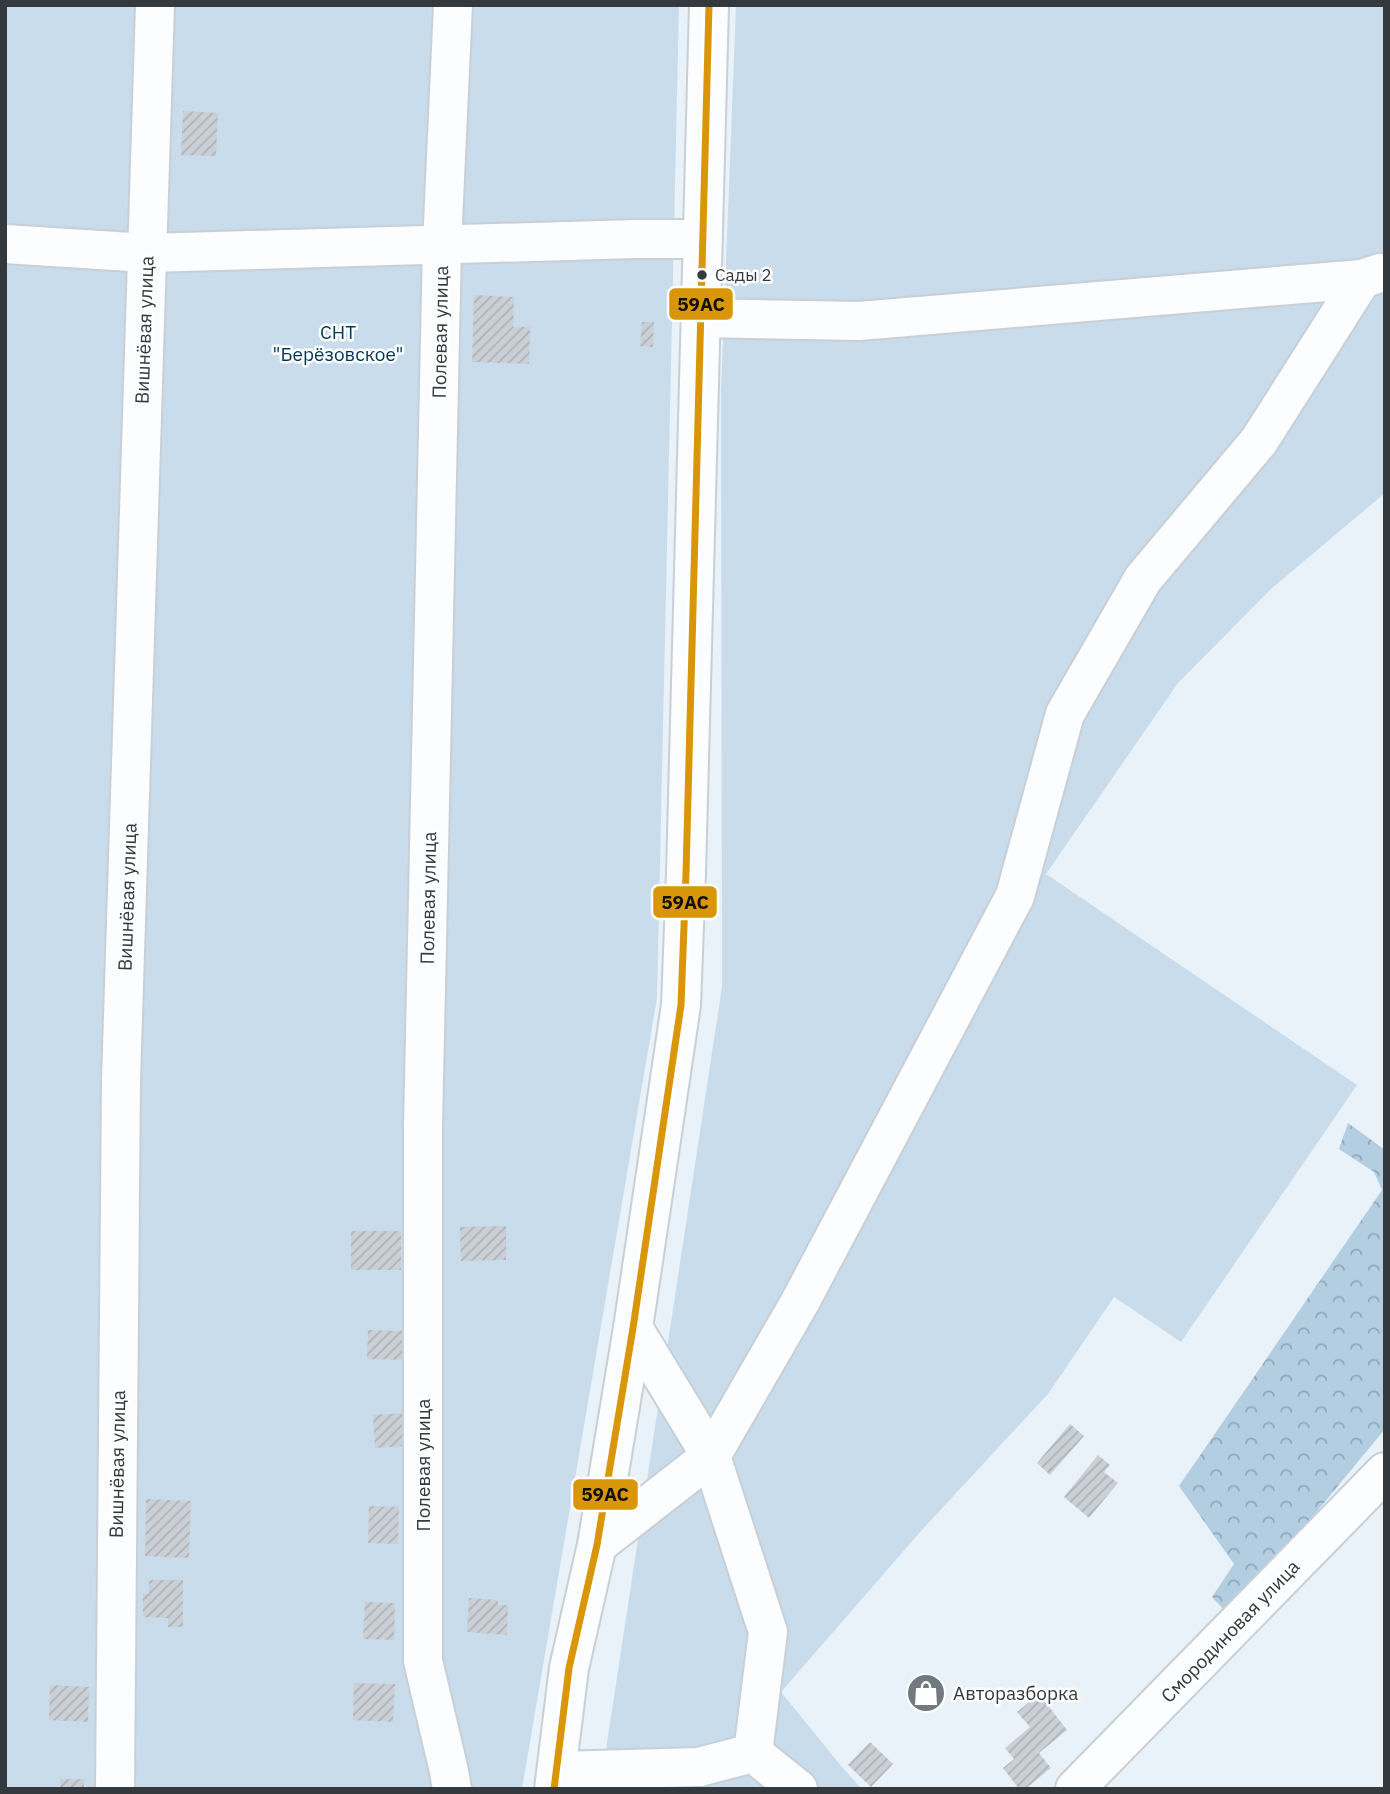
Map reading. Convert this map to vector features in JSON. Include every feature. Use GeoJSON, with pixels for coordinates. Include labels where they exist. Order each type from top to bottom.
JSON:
{"type":"FeatureCollection","features":[{"type":"Feature","properties":{"kind":"street","name":"Вишнёвая улица"},"geometry":{"type":"LineString","coordinates":[[115,1789],[121,1080],[155,5]]}},
{"type":"Feature","properties":{"kind":"street","name":"Полевая улица"},"geometry":{"type":"LineString","coordinates":[[452,1789],[423,1661],[423,1127],[442,245],[453,5]]}},
{"type":"Feature","properties":{"kind":"street"},"geometry":{"type":"LineString","coordinates":[[709,5],[681,1005],[633,1328],[597,1545],[569,1668],[555,1780],[699,1768],[753,1753]]}},
{"type":"Feature","properties":{"kind":"street"},"geometry":{"type":"LineString","coordinates":[[5,244],[147,253],[702,239]]}},
{"type":"Feature","properties":{"kind":"street"},"geometry":{"type":"LineString","coordinates":[[701,318],[859,321],[1374,275]]}},
{"type":"Feature","properties":{"kind":"street"},"geometry":{"type":"LineString","coordinates":[[597,1545],[711,1456],[800,1303],[1015,896],[1065,714],[1143,579],[1259,441],[1374,275]]}},
{"type":"Feature","properties":{"kind":"street"},"geometry":{"type":"LineString","coordinates":[[633,1328],[711,1456],[768,1632],[753,1753]]}},
{"type":"Feature","properties":{"kind":"street","name":"Смородиновая улица"},"geometry":{"type":"LineString","coordinates":[[1076,1789],[1385,1472]]}},
{"type":"Feature","properties":{"kind":"street"},"geometry":{"type":"LineString","coordinates":[[753,1753],[798,1789]]}},
{"type":"Feature","properties":{"kind":"green space","name":"СНТ \"Берёзовское\""},"geometry":{"type":"Polygon","coordinates":[[[5,5],[679,5],[657,998],[522,1789],[5,1789],[5,5]]]}},
{"type":"Feature","properties":{"kind":"green space"},"geometry":{"type":"Polygon","coordinates":[[[736,5],[1385,5],[1385,493],[1272,588],[1178,683],[1046,874],[1357,1085],[1181,1342],[1114,1297],[1048,1394],[921,1531],[781,1692],[862,1789],[600,1789],[722,987],[721,392],[736,5]]]}},
{"type":"Feature","properties":{"kind":"green space"},"geometry":{"type":"Polygon","coordinates":[[[1348,1123],[1385,1150],[1385,1429],[1309,1521],[1227,1613],[1212,1597],[1234,1564],[1179,1486],[1382,1190],[1374,1172],[1339,1149],[1348,1123]]]}},
{"type":"Feature","properties":{"kind":"building"},"geometry":{"type":"Polygon","coordinates":[[[183,111],[218,113],[216,156],[181,155],[183,111]]]}},
{"type":"Feature","properties":{"kind":"building"},"geometry":{"type":"Polygon","coordinates":[[[474,295],[514,297],[513,327],[530,327],[529,364],[472,362],[474,295]]]}},
{"type":"Feature","properties":{"kind":"building"},"geometry":{"type":"Polygon","coordinates":[[[642,322],[654,322],[653,347],[640,346],[642,322]]]}},
{"type":"Feature","properties":{"kind":"building"},"geometry":{"type":"Polygon","coordinates":[[[506,1226],[506,1260],[461,1261],[460,1227],[506,1226]]]}},
{"type":"Feature","properties":{"kind":"building"},"geometry":{"type":"Polygon","coordinates":[[[351,1231],[401,1231],[401,1270],[351,1270],[351,1231]]]}},
{"type":"Feature","properties":{"kind":"building"},"geometry":{"type":"Polygon","coordinates":[[[368,1330],[403,1331],[402,1360],[367,1359],[368,1330]]]}},
{"type":"Feature","properties":{"kind":"building"},"geometry":{"type":"Polygon","coordinates":[[[406,1413],[407,1446],[375,1448],[373,1415],[406,1413]]]}},
{"type":"Feature","properties":{"kind":"building"},"geometry":{"type":"Polygon","coordinates":[[[1070,1424],[1084,1436],[1050,1475],[1037,1463],[1070,1424]]]}},
{"type":"Feature","properties":{"kind":"building"},"geometry":{"type":"Polygon","coordinates":[[[1098,1455],[1110,1465],[1104,1472],[1118,1483],[1089,1518],[1064,1497],[1098,1455]]]}},
{"type":"Feature","properties":{"kind":"building"},"geometry":{"type":"Polygon","coordinates":[[[146,1499],[191,1501],[189,1558],[145,1556],[146,1499]]]}},
{"type":"Feature","properties":{"kind":"building"},"geometry":{"type":"Polygon","coordinates":[[[369,1506],[399,1507],[398,1544],[368,1543],[369,1506]]]}},
{"type":"Feature","properties":{"kind":"building"},"geometry":{"type":"Polygon","coordinates":[[[149,1580],[183,1580],[183,1627],[168,1627],[168,1618],[143,1617],[143,1594],[149,1594],[149,1580]]]}},
{"type":"Feature","properties":{"kind":"building"},"geometry":{"type":"Polygon","coordinates":[[[469,1598],[498,1600],[498,1605],[508,1605],[507,1635],[467,1632],[469,1598]]]}},
{"type":"Feature","properties":{"kind":"building"},"geometry":{"type":"Polygon","coordinates":[[[365,1602],[395,1603],[394,1640],[363,1639],[365,1602]]]}},
{"type":"Feature","properties":{"kind":"building"},"geometry":{"type":"Polygon","coordinates":[[[354,1683],[395,1684],[393,1722],[353,1720],[354,1683]]]}},
{"type":"Feature","properties":{"kind":"building"},"geometry":{"type":"Polygon","coordinates":[[[50,1685],[89,1687],[88,1722],[49,1720],[50,1685]]]}},
{"type":"Feature","properties":{"kind":"building"},"geometry":{"type":"Polygon","coordinates":[[[1039,1694],[1067,1730],[1039,1753],[1051,1768],[1025,1789],[1019,1789],[1003,1768],[1014,1759],[1005,1748],[1030,1727],[1017,1712],[1039,1694]]]}},
{"type":"Feature","properties":{"kind":"building"},"geometry":{"type":"Polygon","coordinates":[[[870,1742],[893,1764],[871,1787],[848,1765],[870,1742]]]}},
{"type":"Feature","properties":{"kind":"building"},"geometry":{"type":"Polygon","coordinates":[[[60,1779],[84,1779],[84,1789],[60,1789],[60,1779]]]}},
{"type":"Feature","properties":{"kind":"transit line","name":"59АС"},"geometry":{"type":"LineString","coordinates":[[554,1789],[569,1668],[597,1545],[633,1328],[681,1005],[709,5]]}},
{"type":"Feature","properties":{"kind":"place","name":"Сады 2"},"geometry":{"type":"Point","coordinates":[702,275]}},
{"type":"Feature","properties":{"kind":"place","name":"Авторазборка"},"geometry":{"type":"Point","coordinates":[926,1693]}}]}
